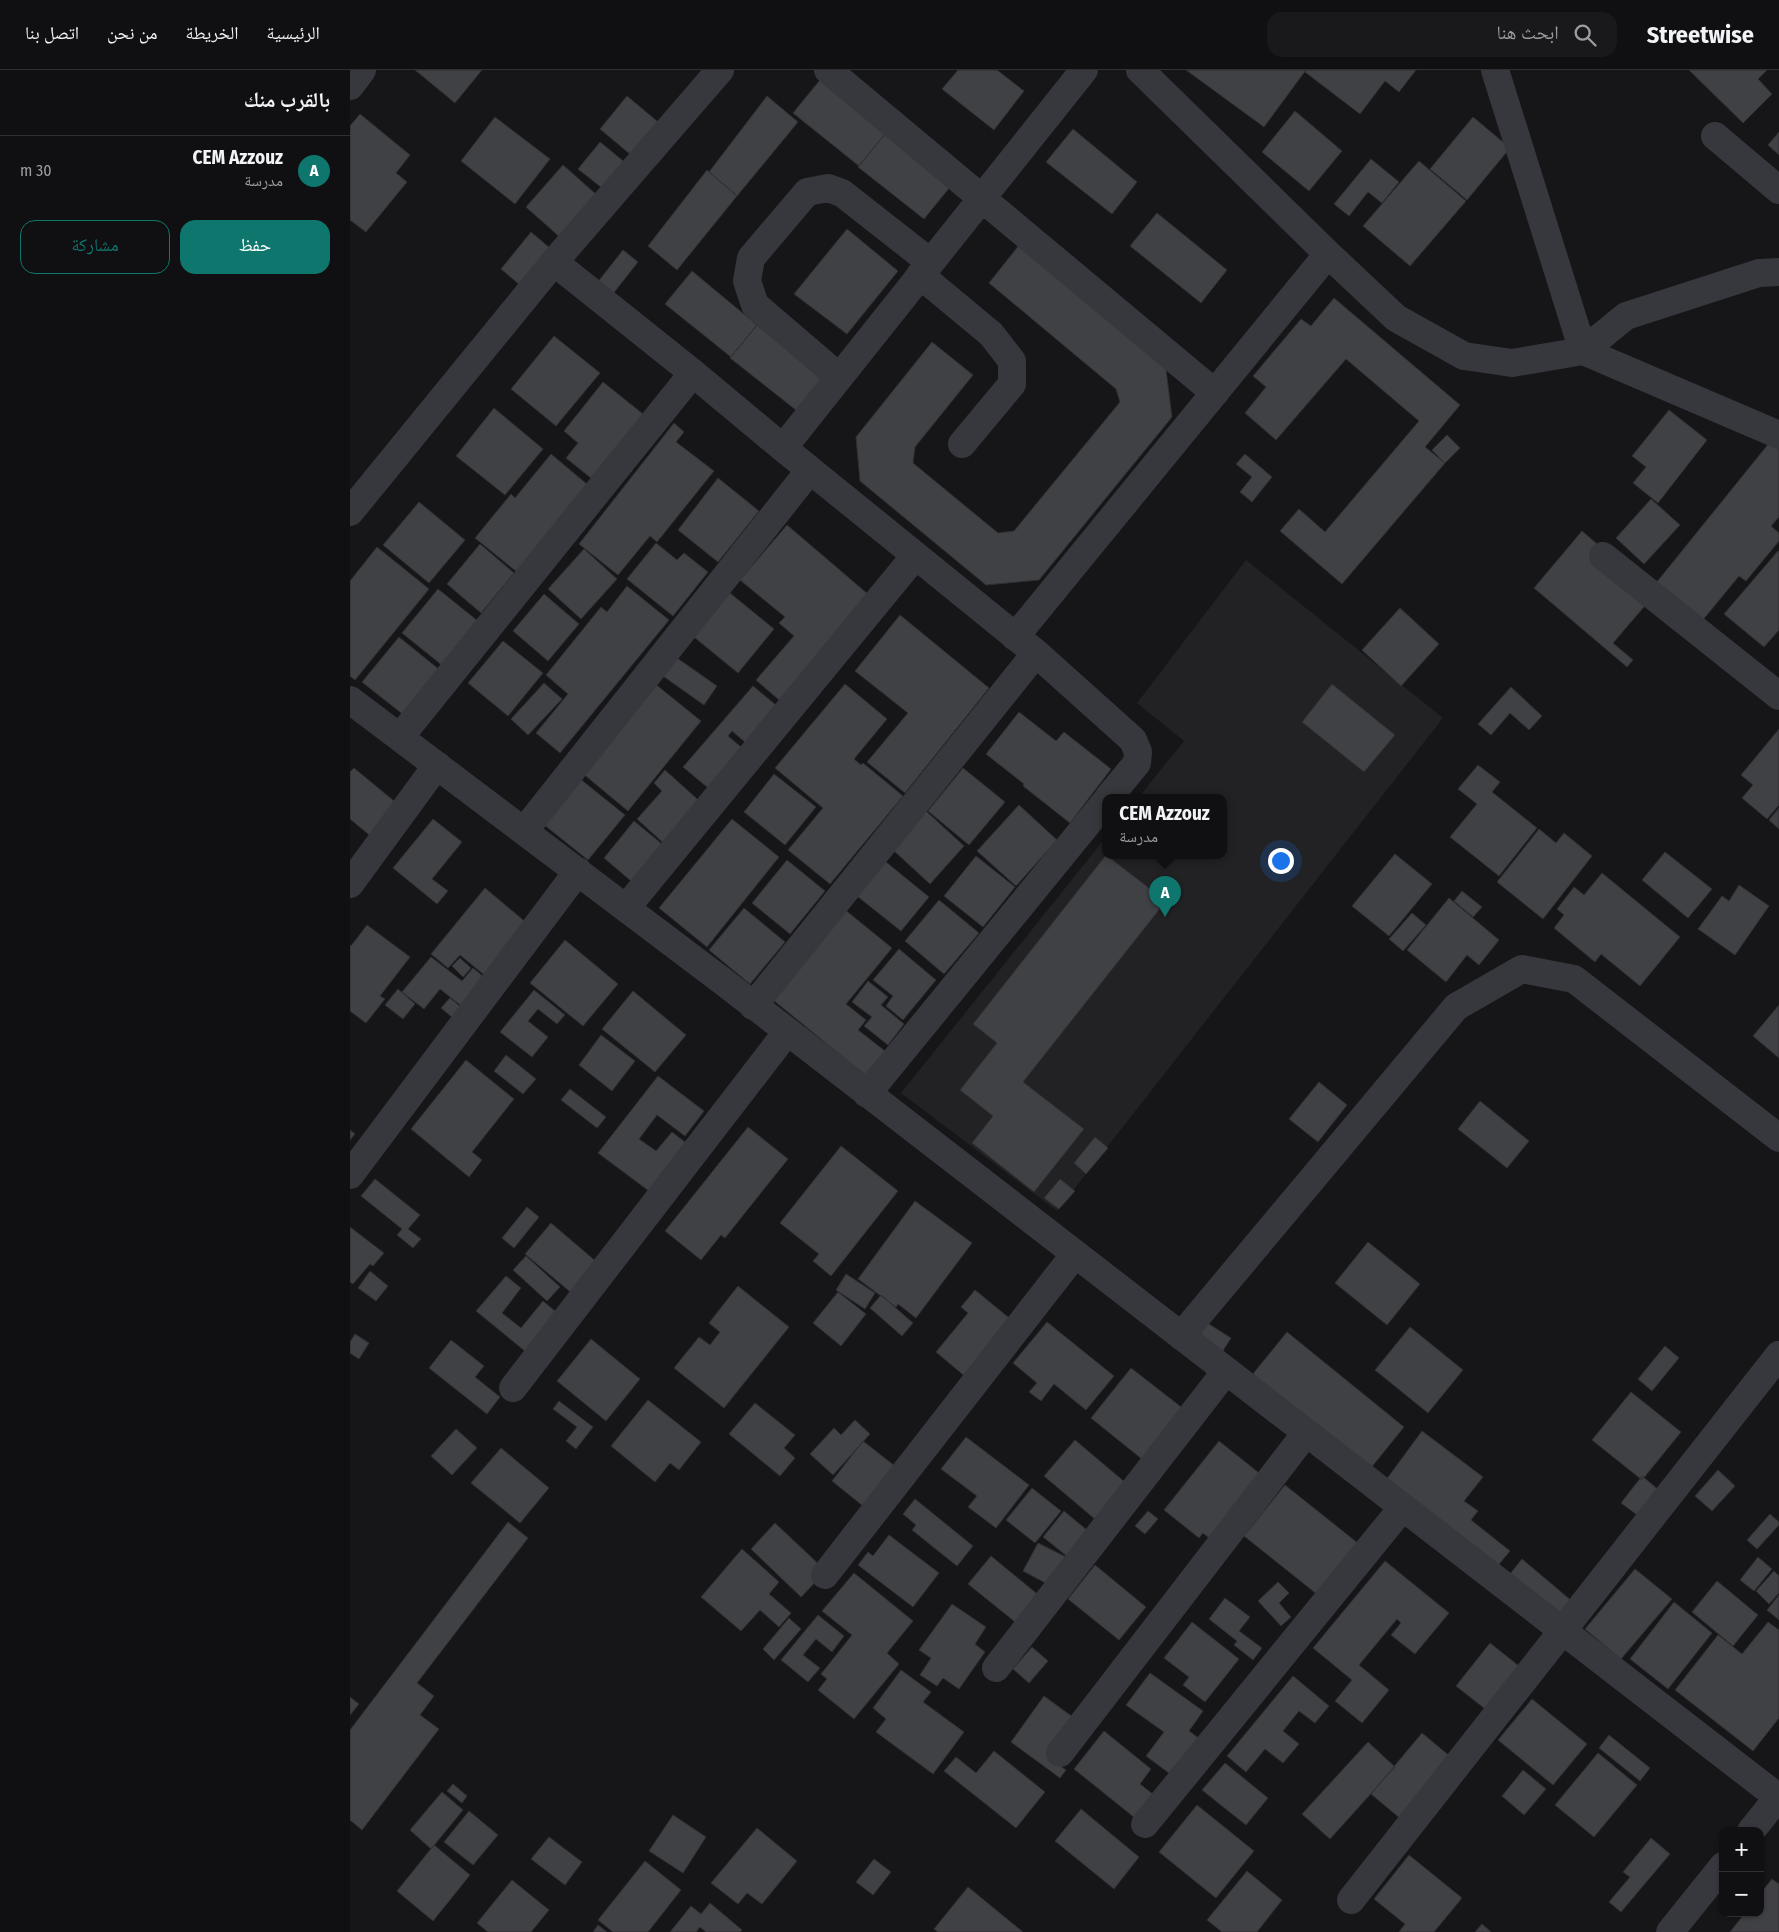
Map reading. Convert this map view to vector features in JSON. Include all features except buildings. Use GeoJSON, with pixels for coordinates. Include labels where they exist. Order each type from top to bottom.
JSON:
{"type":"FeatureCollection","features":[{"type":"Feature","properties":{"kind":"street"},"geometry":{"type":"LineString","coordinates":[[350,86],[362,70]]}},
{"type":"Feature","properties":{"kind":"street"},"geometry":{"type":"LineString","coordinates":[[350,512],[554,262],[720,70]]}},
{"type":"Feature","properties":{"kind":"street"},"geometry":{"type":"LineString","coordinates":[[828,70],[1215,393]]}},
{"type":"Feature","properties":{"kind":"street"},"geometry":{"type":"LineString","coordinates":[[783,448],[1084,70]]}},
{"type":"Feature","properties":{"kind":"street"},"geometry":{"type":"LineString","coordinates":[[1140,70],[1396,318],[1464,356],[1512,363],[1583,351],[1626,316],[1759,273],[1779,272]]}},
{"type":"Feature","properties":{"kind":"street"},"geometry":{"type":"LineString","coordinates":[[1495,70],[1583,351],[1779,435]]}},
{"type":"Feature","properties":{"kind":"street"},"geometry":{"type":"LineString","coordinates":[[1715,136],[1779,190]]}},
{"type":"Feature","properties":{"kind":"street"},"geometry":{"type":"LineString","coordinates":[[839,377],[754,305],[747,281],[750,258],[807,192],[828,188],[842,193],[925,268],[991,334],[1012,361],[1012,384],[962,444]]}},
{"type":"Feature","properties":{"kind":"street"},"geometry":{"type":"LineString","coordinates":[[1015,637],[1328,254]]}},
{"type":"Feature","properties":{"kind":"street"},"geometry":{"type":"LineString","coordinates":[[554,262],[1036,653],[1133,740],[1138,752],[1137,763],[1112,794]]}},
{"type":"Feature","properties":{"kind":"street"},"geometry":{"type":"LineString","coordinates":[[400,737],[693,373]]}},
{"type":"Feature","properties":{"kind":"street"},"geometry":{"type":"LineString","coordinates":[[524,831],[810,470]]}},
{"type":"Feature","properties":{"kind":"street"},"geometry":{"type":"LineString","coordinates":[[626,908],[915,556]]}},
{"type":"Feature","properties":{"kind":"street"},"geometry":{"type":"LineString","coordinates":[[1603,556],[1779,696]]}},
{"type":"Feature","properties":{"kind":"street"},"geometry":{"type":"LineString","coordinates":[[753,1006],[1036,653]]}},
{"type":"Feature","properties":{"kind":"street"},"geometry":{"type":"LineString","coordinates":[[350,700],[788,1032],[1779,1797],[1754,1827]]}},
{"type":"Feature","properties":{"kind":"street"},"geometry":{"type":"LineString","coordinates":[[350,884],[438,766]]}},
{"type":"Feature","properties":{"kind":"street"},"geometry":{"type":"LineString","coordinates":[[867,1094],[1102,806]]}},
{"type":"Feature","properties":{"kind":"street"},"geometry":{"type":"LineString","coordinates":[[350,1175],[578,872]]}},
{"type":"Feature","properties":{"kind":"street"},"geometry":{"type":"LineString","coordinates":[[1180,1336],[1456,1007],[1522,969],[1574,979],[1779,1138]]}},
{"type":"Feature","properties":{"kind":"street"},"geometry":{"type":"LineString","coordinates":[[513,1388],[788,1032]]}},
{"type":"Feature","properties":{"kind":"street"},"geometry":{"type":"LineString","coordinates":[[825,1575],[1075,1254]]}},
{"type":"Feature","properties":{"kind":"street"},"geometry":{"type":"LineString","coordinates":[[1351,1900],[1779,1355]]}},
{"type":"Feature","properties":{"kind":"street"},"geometry":{"type":"LineString","coordinates":[[996,1668],[1226,1371]]}},
{"type":"Feature","properties":{"kind":"street"},"geometry":{"type":"LineString","coordinates":[[1060,1753],[1306,1433]]}},
{"type":"Feature","properties":{"kind":"street"},"geometry":{"type":"LineString","coordinates":[[1145,1824],[1403,1507]]}},
{"type":"Feature","properties":{"kind":"street"},"geometry":{"type":"LineString","coordinates":[[1670,1932],[1719,1871]]}},
{"type":"Feature","properties":{"kind":"shaded area"},"geometry":{"type":"Polygon","coordinates":[[[1246,560],[1443,718],[1057,1211],[901,1093],[1102,842],[1102,859],[1227,859],[1227,794],[1141,794],[1184,741],[1137,703],[1246,560]]]}},
{"type":"Feature","properties":{"kind":"place","name":"CEM Azzouz"},"geometry":{"type":"Point","coordinates":[1165,917]}}]}
